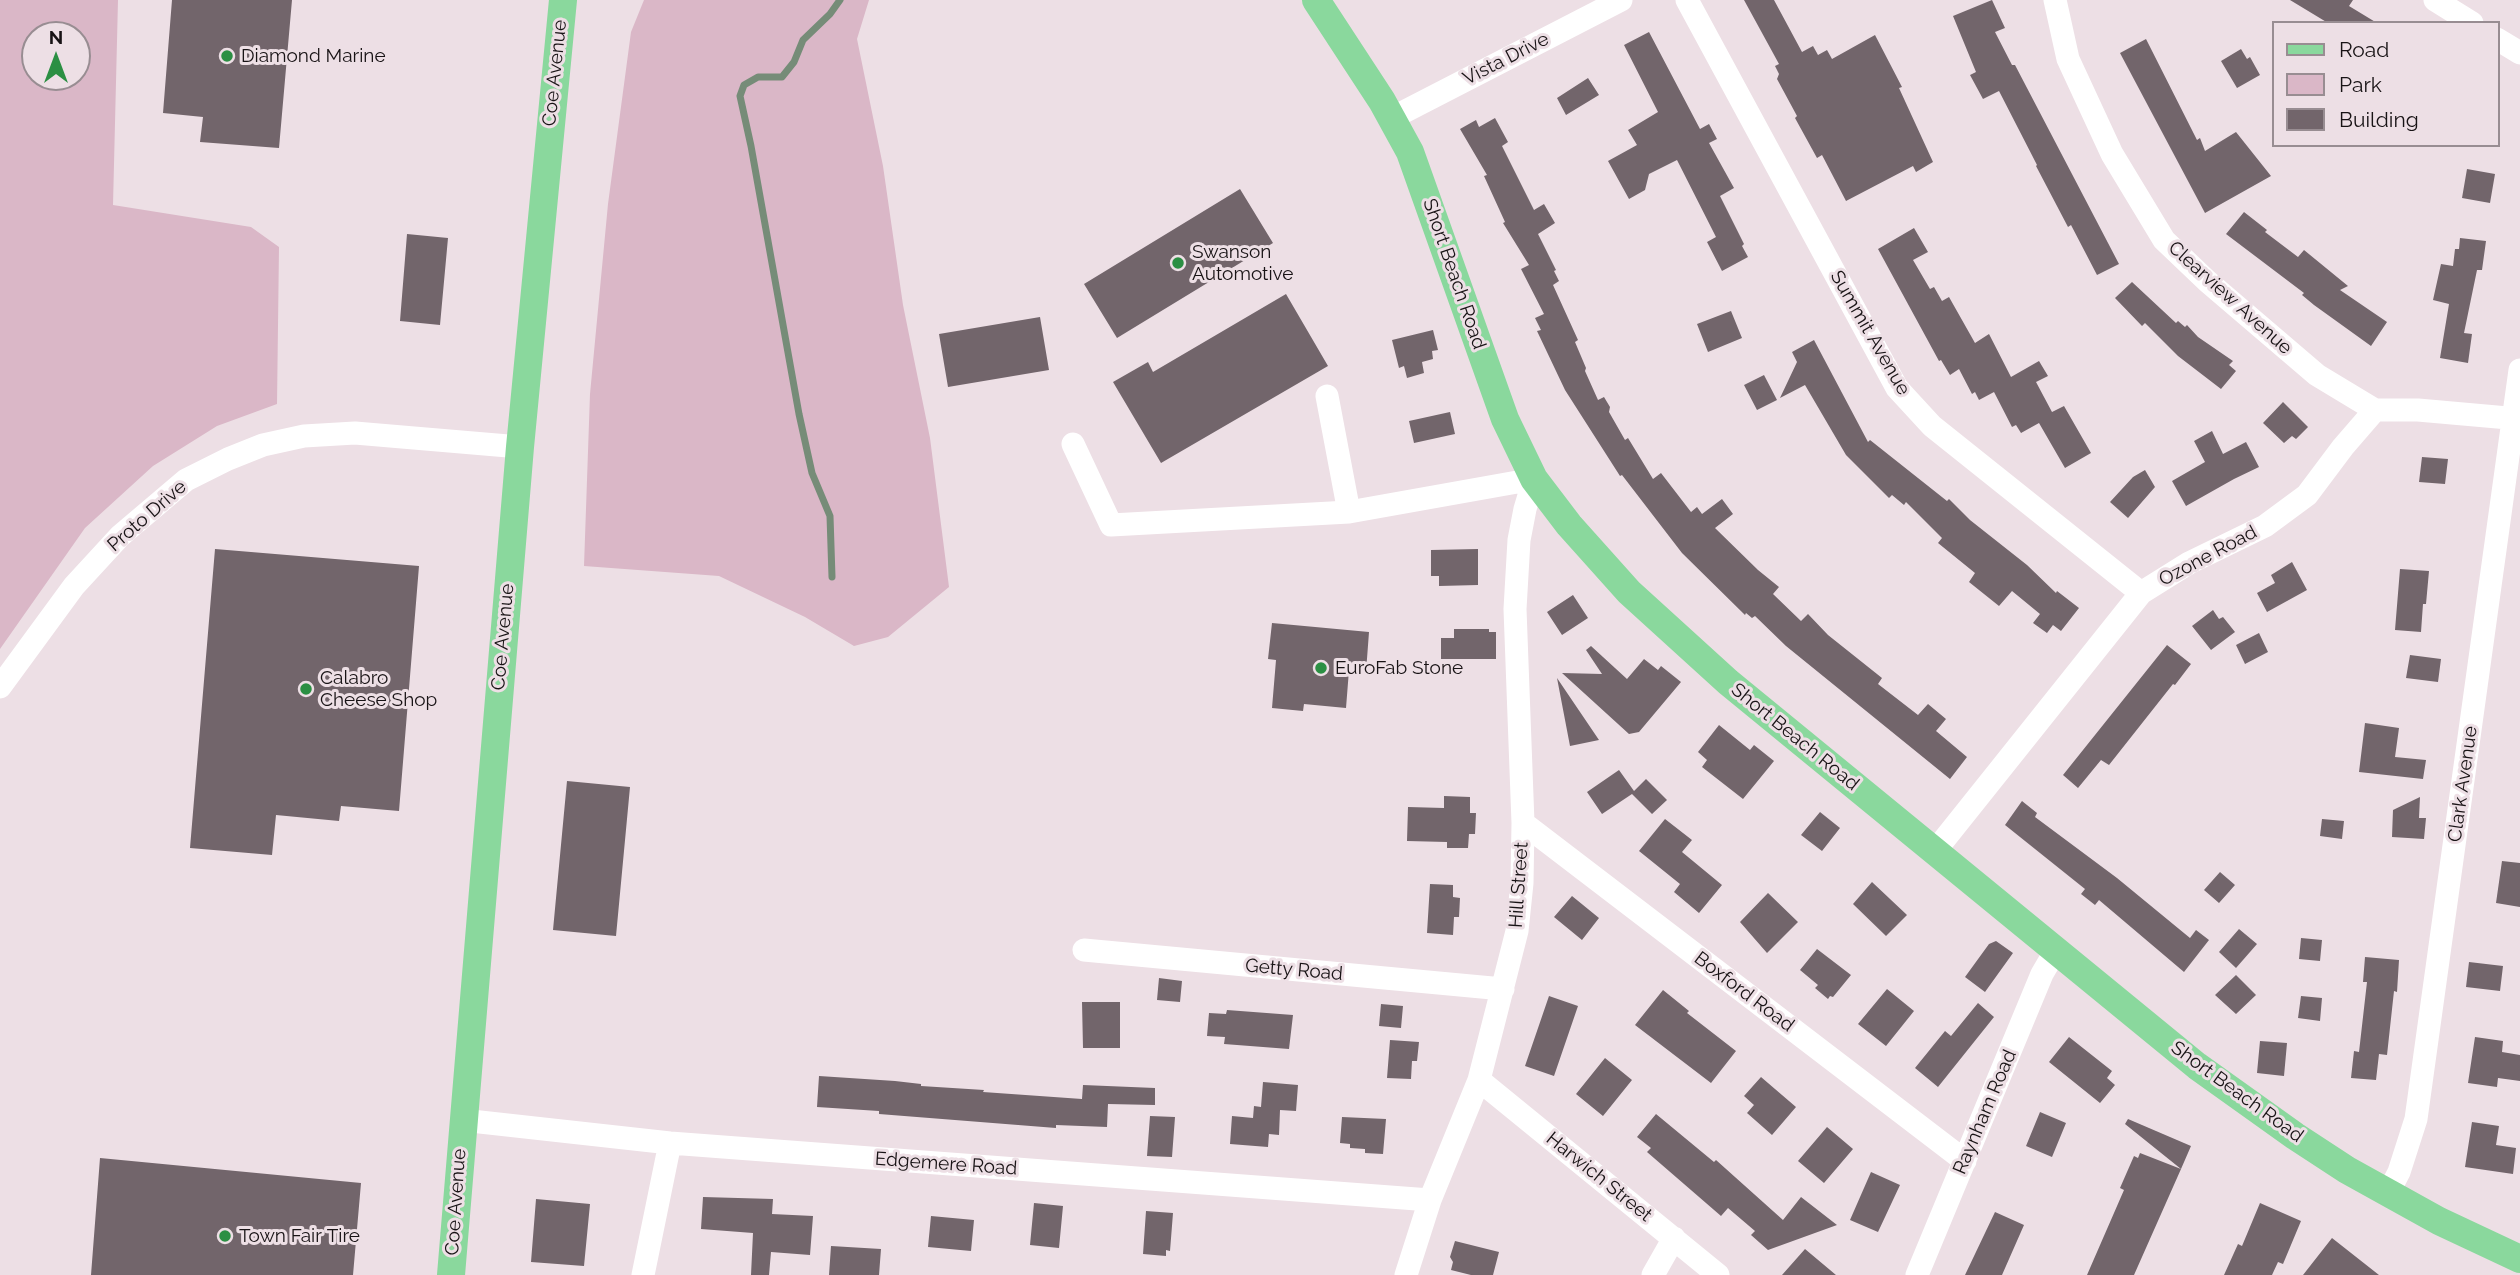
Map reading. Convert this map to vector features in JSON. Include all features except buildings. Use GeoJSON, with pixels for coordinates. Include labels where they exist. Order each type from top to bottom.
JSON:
{"type":"FeatureCollection","features":[{"type":"Feature","properties":{"kind":"main road","name":"Coe Avenue"},"geometry":{"type":"LineString","coordinates":[[451,1275],[520,447],[563,0]]}},
{"type":"Feature","properties":{"kind":"main road","name":"Short Beach Road"},"geometry":{"type":"LineString","coordinates":[[1317,0],[1392,118],[1410,152],[1505,419],[1534,479],[1569,525],[1629,592],[1728,682],[2197,1066],[2295,1136],[2388,1193],[2439,1221],[2520,1259]]}},
{"type":"Feature","properties":{"kind":"street","name":"Vista Drive"},"geometry":{"type":"LineString","coordinates":[[1392,118],[1621,0]]}},
{"type":"Feature","properties":{"kind":"street","name":"Summit Avenue"},"geometry":{"type":"LineString","coordinates":[[1687,0],[1897,387],[1932,426],[2141,593]]}},
{"type":"Feature","properties":{"kind":"street","name":"Clearview Avenue"},"geometry":{"type":"LineString","coordinates":[[2055,0],[2068,59],[2112,154],[2164,240],[2207,281],[2316,375],[2375,410]]}},
{"type":"Feature","properties":{"kind":"street"},"geometry":{"type":"LineString","coordinates":[[2435,0],[2469,21]]}},
{"type":"Feature","properties":{"kind":"street"},"geometry":{"type":"LineString","coordinates":[[2499,40],[2520,53]]}},
{"type":"Feature","properties":{"kind":"street","name":"Clark Avenue"},"geometry":{"type":"LineString","coordinates":[[2388,1193],[2399,1172],[2416,1119],[2517,419],[2520,370]]}},
{"type":"Feature","properties":{"kind":"street"},"geometry":{"type":"LineString","coordinates":[[1327,396],[1349,512]]}},
{"type":"Feature","properties":{"kind":"street","name":"Ozone Road"},"geometry":{"type":"LineString","coordinates":[[1935,851],[2141,593],[2189,564],[2265,526],[2307,495],[2375,410]]}},
{"type":"Feature","properties":{"kind":"street"},"geometry":{"type":"LineString","coordinates":[[2375,410],[2418,410],[2517,419]]}},
{"type":"Feature","properties":{"kind":"street","name":"Proto Drive"},"geometry":{"type":"LineString","coordinates":[[0,687],[74,586],[120,536],[186,480],[228,459],[263,445],[304,436],[355,433],[520,447]]}},
{"type":"Feature","properties":{"kind":"street"},"geometry":{"type":"LineString","coordinates":[[1073,444],[1111,525],[1349,512],[1534,479]]}},
{"type":"Feature","properties":{"kind":"street","name":"Hill Street"},"geometry":{"type":"LineString","coordinates":[[1406,1275],[1430,1200],[1479,1080],[1517,931],[1522,883],[1523,822],[1515,608],[1519,540],[1534,479]]}},
{"type":"Feature","properties":{"kind":"street","name":"Boxford Road"},"geometry":{"type":"LineString","coordinates":[[1523,822],[1965,1161]]}},
{"type":"Feature","properties":{"kind":"street","name":"Getty Road"},"geometry":{"type":"LineString","coordinates":[[1084,950],[1503,989]]}},
{"type":"Feature","properties":{"kind":"street","name":"Raynham Road"},"geometry":{"type":"LineString","coordinates":[[1917,1275],[2042,974],[2056,950]]}},
{"type":"Feature","properties":{"kind":"street","name":"Harwich Street"},"geometry":{"type":"LineString","coordinates":[[1479,1080],[1718,1275]]}},
{"type":"Feature","properties":{"kind":"street","name":"Edgemere Road"},"geometry":{"type":"LineString","coordinates":[[462,1120],[670,1143],[1430,1200]]}},
{"type":"Feature","properties":{"kind":"street"},"geometry":{"type":"LineString","coordinates":[[643,1275],[670,1143]]}},
{"type":"Feature","properties":{"kind":"street"},"geometry":{"type":"LineString","coordinates":[[1653,1275],[1674,1238]]}},
{"type":"Feature","properties":{"kind":"green space"},"geometry":{"type":"Polygon","coordinates":[[[0,0],[118,0],[113,205],[251,227],[279,247],[277,404],[217,426],[153,466],[85,528],[0,649],[0,0]]]}},
{"type":"Feature","properties":{"kind":"green space"},"geometry":{"type":"Polygon","coordinates":[[[644,0],[869,0],[857,39],[883,166],[903,305],[930,438],[949,587],[888,637],[854,646],[805,617],[719,576],[584,566],[590,394],[608,204],[631,32],[644,0]]]}},
{"type":"Feature","properties":{"kind":"waterway"},"geometry":{"type":"LineString","coordinates":[[832,577],[830,516],[812,473],[799,414],[740,96],[744,85],[758,77],[782,77],[794,62],[803,40],[830,14],[840,0]]}},
{"type":"Feature","properties":{"kind":"place","name":"Diamond Marine"},"geometry":{"type":"Point","coordinates":[227,56]}},
{"type":"Feature","properties":{"kind":"place","name":"Swanson Automotive"},"geometry":{"type":"Point","coordinates":[1178,263]}},
{"type":"Feature","properties":{"kind":"place","name":"EuroFab Stone"},"geometry":{"type":"Point","coordinates":[1321,668]}},
{"type":"Feature","properties":{"kind":"place","name":"Calabro Cheese Shop"},"geometry":{"type":"Point","coordinates":[306,689]}},
{"type":"Feature","properties":{"kind":"place","name":"Town Fair Tire"},"geometry":{"type":"Point","coordinates":[225,1236]}}]}
